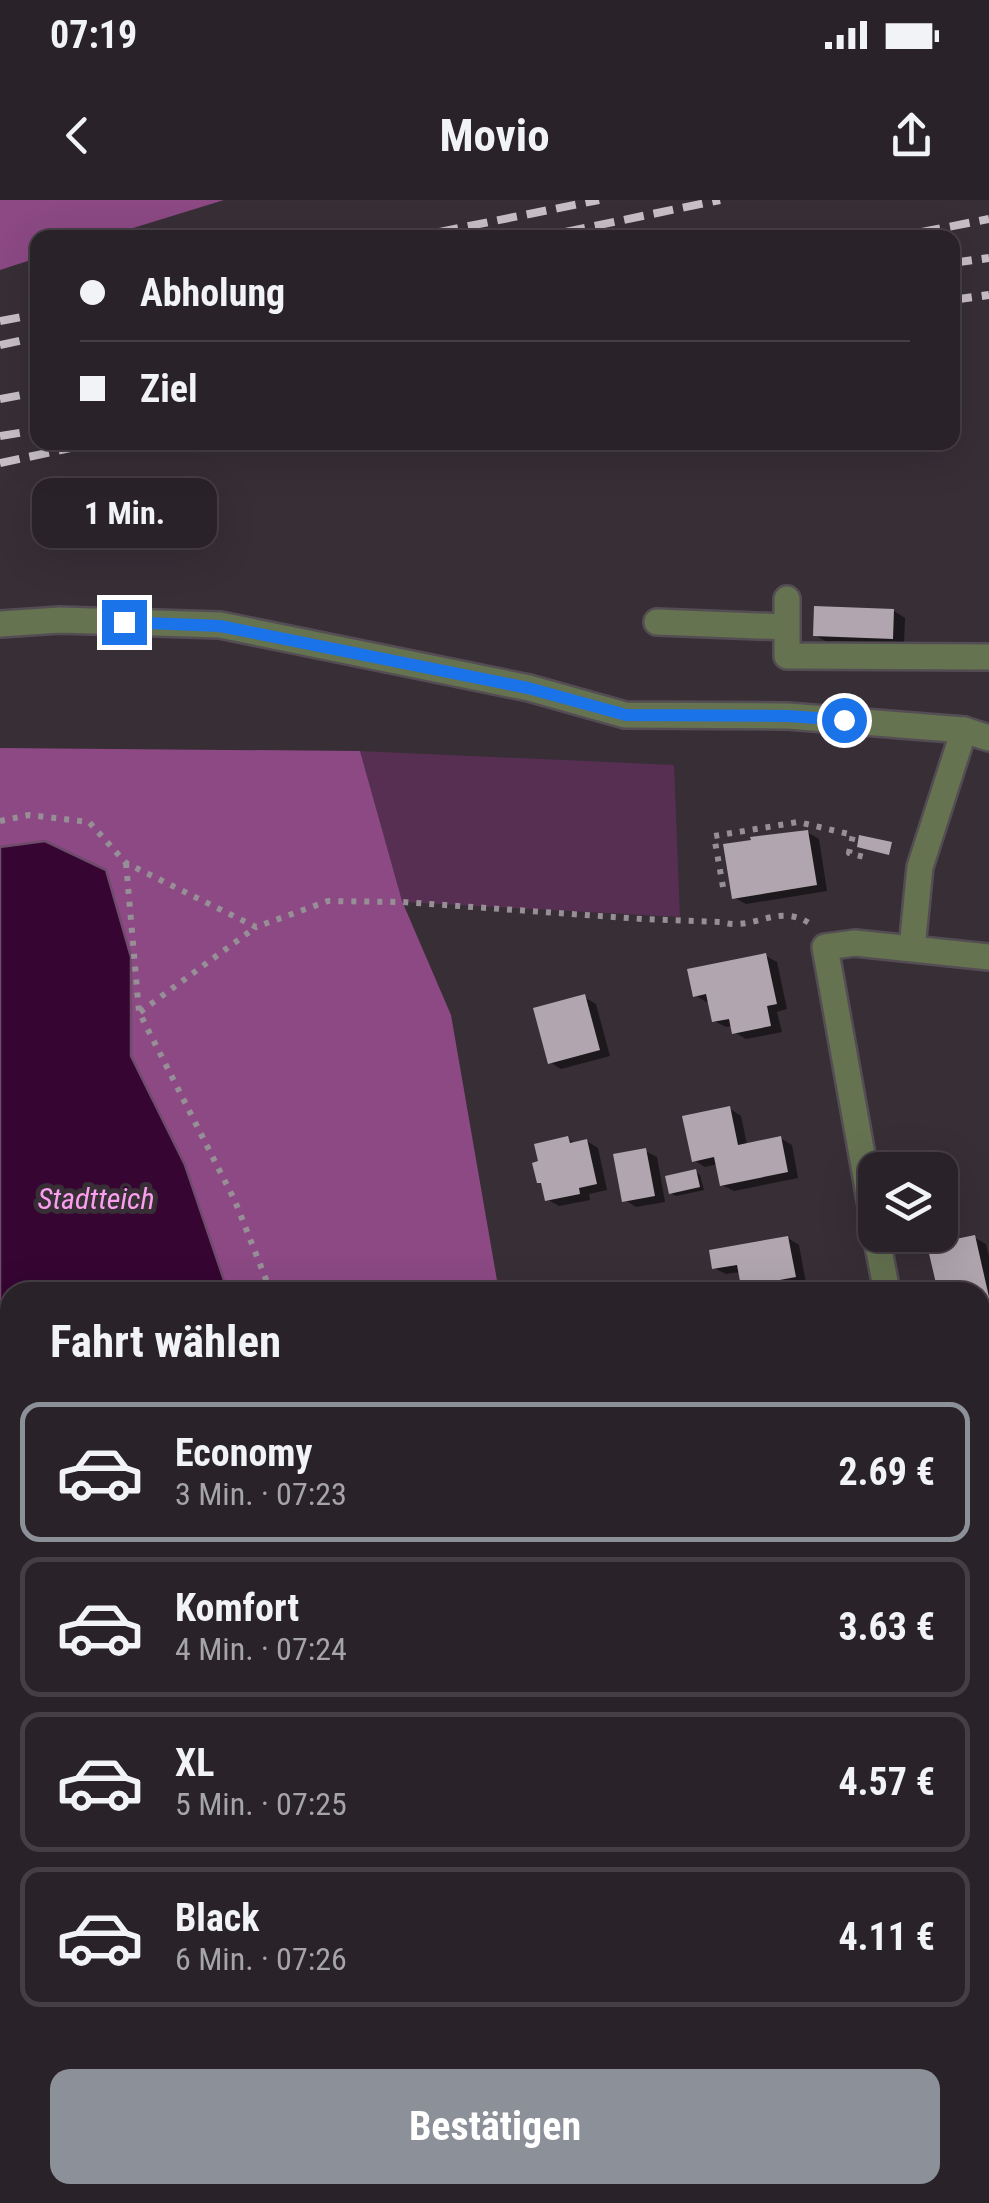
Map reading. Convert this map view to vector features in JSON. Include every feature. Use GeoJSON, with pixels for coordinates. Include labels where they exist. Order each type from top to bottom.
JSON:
{"type":"FeatureCollection","features":[{"type":"Feature","properties":{"kind":"street"},"geometry":{"type":"LineString","coordinates":[[787,600],[787,656],[989,656]]}},
{"type":"Feature","properties":{"kind":"street"},"geometry":{"type":"LineString","coordinates":[[0,624],[60,620],[220,626],[528,688],[626,715],[788,716],[976,734],[920,867],[912,948]]}},
{"type":"Feature","properties":{"kind":"street"},"geometry":{"type":"LineString","coordinates":[[657,622],[786,627]]}},
{"type":"Feature","properties":{"kind":"street"},"geometry":{"type":"LineString","coordinates":[[862,1152],[825,947],[855,943],[989,957]]}},
{"type":"Feature","properties":{"kind":"street"},"geometry":{"type":"LineString","coordinates":[[880,1252],[885,1282]]}},
{"type":"Feature","properties":{"kind":"path"},"geometry":{"type":"LineString","coordinates":[[0,822],[29,815],[89,822],[126,863],[256,927]]}},
{"type":"Feature","properties":{"kind":"path"},"geometry":{"type":"LineString","coordinates":[[723,887],[714,836],[798,822],[853,835],[849,854],[868,858]]}},
{"type":"Feature","properties":{"kind":"path"},"geometry":{"type":"LineString","coordinates":[[126,863],[138,1012],[236,1202],[266,1282]]}},
{"type":"Feature","properties":{"kind":"path"},"geometry":{"type":"LineString","coordinates":[[138,1012],[256,927],[328,901],[402,902],[732,925],[792,914],[818,929],[825,947]]}},
{"type":"Feature","properties":{"kind":"shaded area"},"geometry":{"type":"Polygon","coordinates":[[[0,200],[224,200],[127,230],[30,230],[30,260],[0,270],[0,200]]]}},
{"type":"Feature","properties":{"kind":"shaded area"},"geometry":{"type":"Polygon","coordinates":[[[0,748],[360,751],[402,901],[451,1015],[497,1282],[225,1282],[185,1165],[131,1056],[131,957],[45,841],[0,847],[0,748]]]}},
{"type":"Feature","properties":{"kind":"shaded area"},"geometry":{"type":"Polygon","coordinates":[[[360,751],[674,765],[680,917],[402,902],[360,751]]]}},
{"type":"Feature","properties":{"kind":"water","name":"Stadtteich"},"geometry":{"type":"Polygon","coordinates":[[[45,841],[106,870],[131,957],[131,1056],[185,1165],[225,1282],[0,1282],[0,847],[45,841]]]}},
{"type":"Feature","properties":{"kind":"building"},"geometry":{"type":"Polygon","coordinates":[[[814,606],[894,609],[893,639],[813,636],[814,606]]]}},
{"type":"Feature","properties":{"kind":"building"},"geometry":{"type":"Polygon","coordinates":[[[808,830],[817,885],[732,899],[723,844],[808,830]]]}},
{"type":"Feature","properties":{"kind":"building"},"geometry":{"type":"Polygon","coordinates":[[[859,835],[892,842],[889,855],[857,847],[859,835]]]}},
{"type":"Feature","properties":{"kind":"building"},"geometry":{"type":"Polygon","coordinates":[[[766,953],[777,1004],[767,1006],[771,1026],[732,1034],[729,1019],[712,1022],[706,994],[693,997],[687,969],[766,953]]]}},
{"type":"Feature","properties":{"kind":"building"},"geometry":{"type":"Polygon","coordinates":[[[585,994],[600,1050],[548,1064],[533,1008],[585,994]]]}},
{"type":"Feature","properties":{"kind":"building"},"geometry":{"type":"Polygon","coordinates":[[[730,1106],[738,1145],[781,1136],[788,1172],[720,1186],[714,1157],[692,1162],[682,1116],[730,1106]]]}},
{"type":"Feature","properties":{"kind":"building"},"geometry":{"type":"Polygon","coordinates":[[[568,1136],[570,1143],[587,1139],[597,1184],[579,1188],[580,1194],[545,1201],[532,1163],[538,1161],[534,1144],[568,1136]]]}},
{"type":"Feature","properties":{"kind":"building"},"geometry":{"type":"Polygon","coordinates":[[[646,1148],[655,1196],[622,1202],[613,1154],[646,1148]]]}},
{"type":"Feature","properties":{"kind":"building"},"geometry":{"type":"Polygon","coordinates":[[[696,1169],[700,1187],[669,1194],[665,1176],[696,1169]]]}},
{"type":"Feature","properties":{"kind":"building"},"geometry":{"type":"Polygon","coordinates":[[[975,1235],[986,1282],[936,1282],[929,1252],[958,1252],[958,1239],[975,1235]]]}},
{"type":"Feature","properties":{"kind":"building"},"geometry":{"type":"Polygon","coordinates":[[[788,1236],[796,1277],[774,1282],[740,1282],[737,1265],[712,1269],[709,1250],[788,1236]]]}},
{"type":"Feature","properties":{"kind":"railway"},"geometry":{"type":"LineString","coordinates":[[449,230],[599,200]]}},
{"type":"Feature","properties":{"kind":"railway"},"geometry":{"type":"LineString","coordinates":[[575,230],[720,200]]}},
{"type":"Feature","properties":{"kind":"railway"},"geometry":{"type":"LineString","coordinates":[[932,230],[989,219]]}},
{"type":"Feature","properties":{"kind":"railway"},"geometry":{"type":"LineString","coordinates":[[960,262],[989,258]]}},
{"type":"Feature","properties":{"kind":"railway"},"geometry":{"type":"LineString","coordinates":[[960,299],[989,295]]}},
{"type":"Feature","properties":{"kind":"railway"},"geometry":{"type":"LineString","coordinates":[[0,321],[30,315]]}},
{"type":"Feature","properties":{"kind":"railway"},"geometry":{"type":"LineString","coordinates":[[0,345],[30,339]]}},
{"type":"Feature","properties":{"kind":"railway"},"geometry":{"type":"LineString","coordinates":[[0,399],[30,393]]}},
{"type":"Feature","properties":{"kind":"railway"},"geometry":{"type":"LineString","coordinates":[[0,436],[30,431]]}},
{"type":"Feature","properties":{"kind":"railway"},"geometry":{"type":"LineString","coordinates":[[0,463],[61,450]]}},
{"type":"Feature","properties":{"kind":"route"},"geometry":{"type":"LineString","coordinates":[[124,622],[220,626],[528,688],[626,715],[844,720]]}}]}
